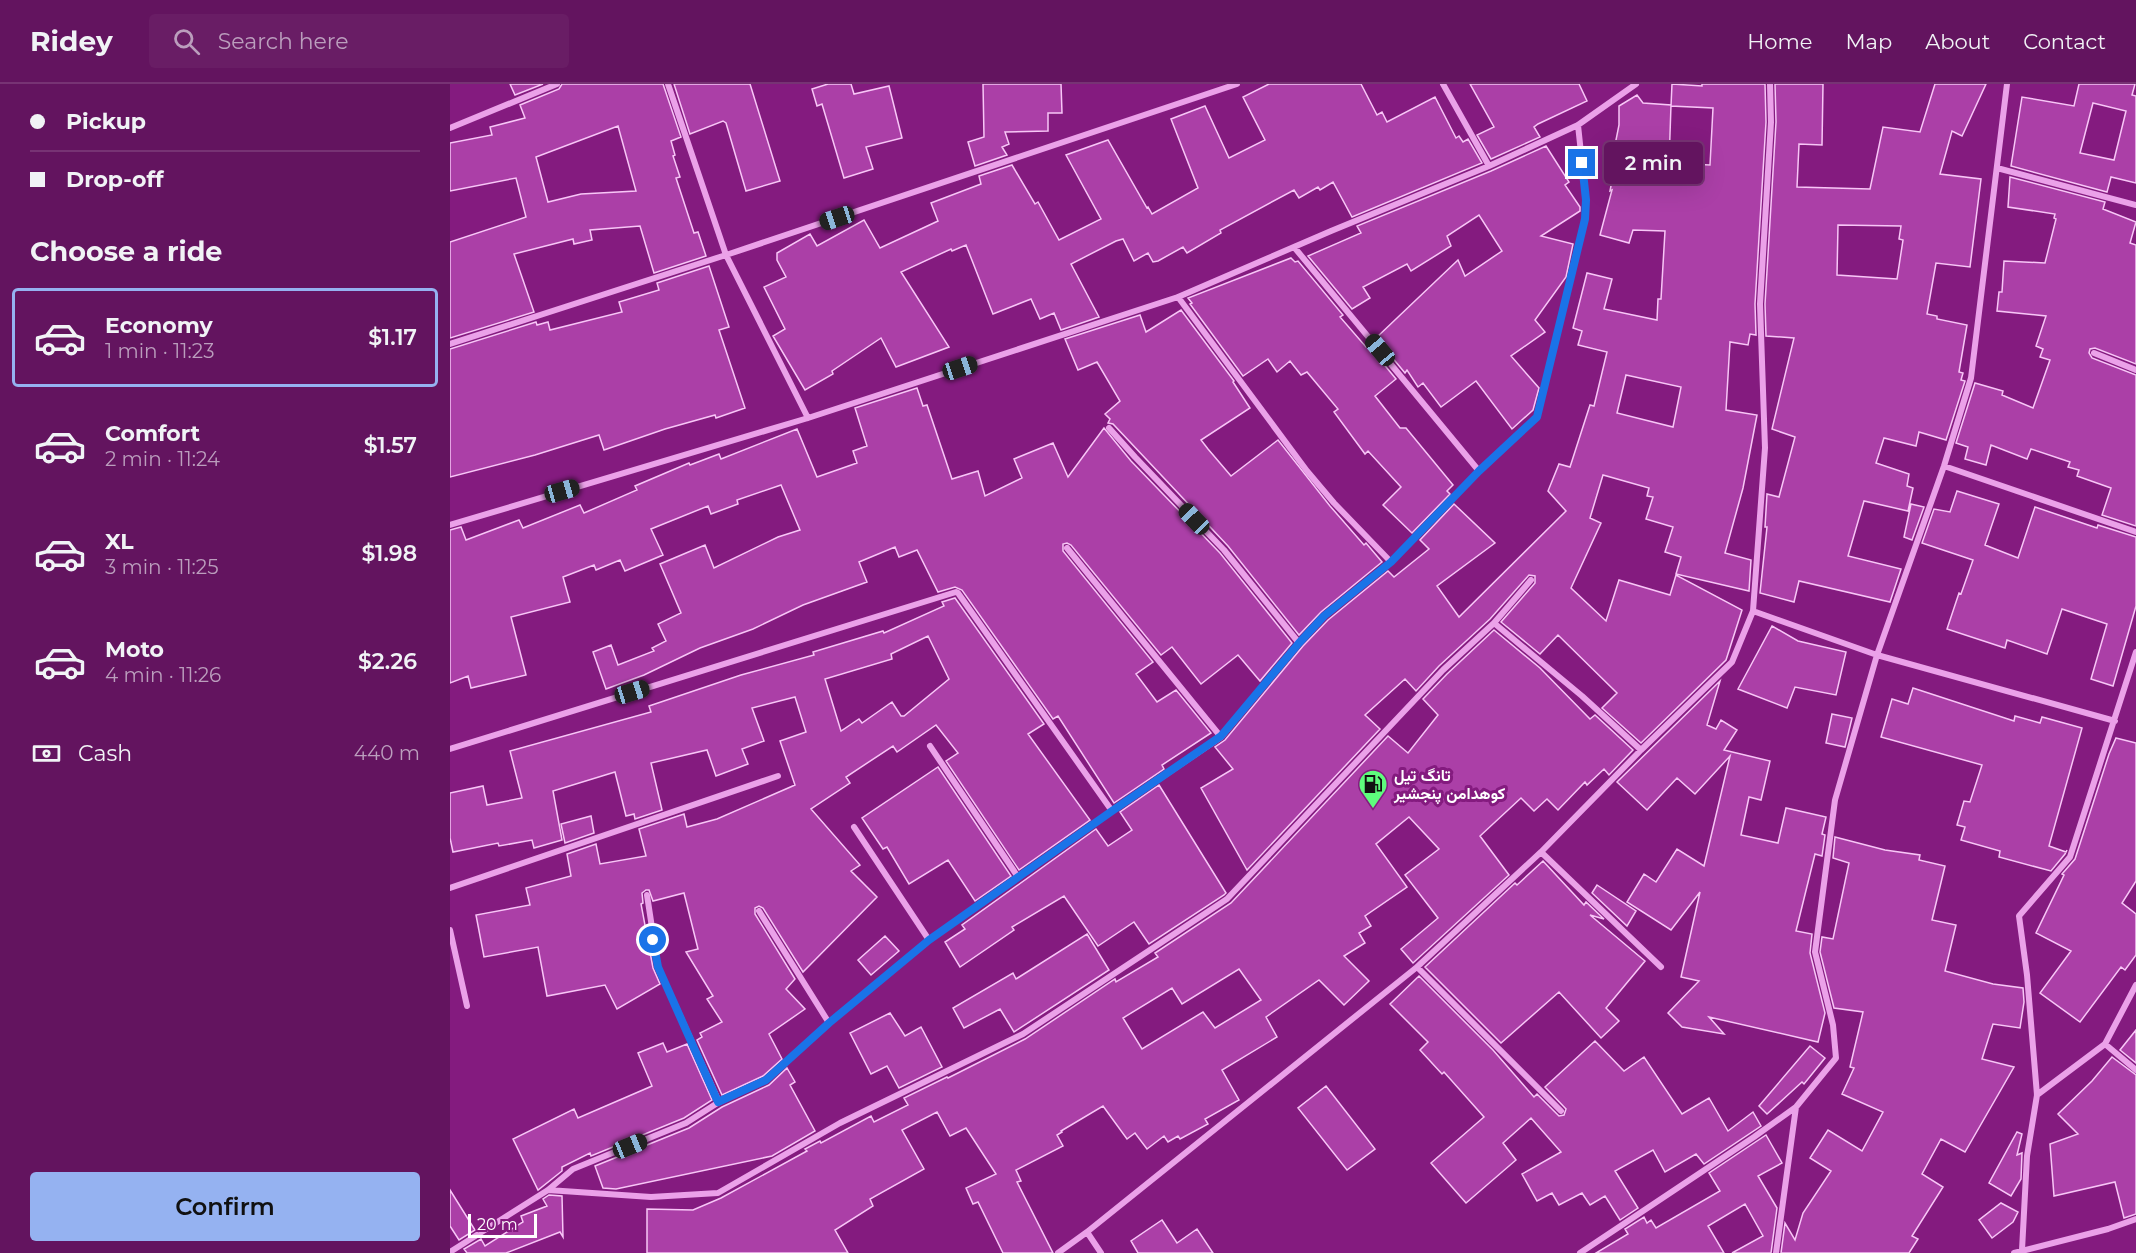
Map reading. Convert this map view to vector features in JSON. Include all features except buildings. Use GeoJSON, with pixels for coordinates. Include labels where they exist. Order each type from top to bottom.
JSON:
{"type":"FeatureCollection","features":[{"type":"Feature","properties":{"kind":"street"},"geometry":{"type":"LineString","coordinates":[[450,128],[557,84]]}},
{"type":"Feature","properties":{"kind":"street"},"geometry":{"type":"LineString","coordinates":[[668,84],[726,255],[807,418]]}},
{"type":"Feature","properties":{"kind":"street"},"geometry":{"type":"LineString","coordinates":[[450,344],[726,255],[1237,84]]}},
{"type":"Feature","properties":{"kind":"street"},"geometry":{"type":"LineString","coordinates":[[1443,84],[1489,166]]}},
{"type":"Feature","properties":{"kind":"street"},"geometry":{"type":"LineString","coordinates":[[450,525],[807,418],[1178,297],[1489,166],[1578,125],[1636,84]]}},
{"type":"Feature","properties":{"kind":"street"},"geometry":{"type":"LineString","coordinates":[[1058,1253],[1418,967],[1541,852],[1732,662],[1753,611],[1765,448],[1760,304],[1771,122],[1770,84]]}},
{"type":"Feature","properties":{"kind":"street"},"geometry":{"type":"LineString","coordinates":[[1580,1253],[1796,1107],[1836,1058],[1833,1025],[1815,952],[1835,800],[1877,655],[1944,466],[1971,378],[2007,84]]}},
{"type":"Feature","properties":{"kind":"street"},"geometry":{"type":"LineString","coordinates":[[450,1252],[548,1190],[573,1169],[686,1123],[718,1102],[766,1080],[829,1023],[929,940],[1221,736],[1324,616],[1391,562],[1479,471],[1537,417],[1585,219],[1586,200],[1578,125]]}},
{"type":"Feature","properties":{"kind":"street"},"geometry":{"type":"LineString","coordinates":[[1997,168],[2136,206]]}},
{"type":"Feature","properties":{"kind":"street"},"geometry":{"type":"LineString","coordinates":[[1294,247],[1479,471]]}},
{"type":"Feature","properties":{"kind":"street"},"geometry":{"type":"LineString","coordinates":[[1178,297],[1307,471],[1334,503],[1391,562]]}},
{"type":"Feature","properties":{"kind":"street"},"geometry":{"type":"LineString","coordinates":[[2094,353],[2136,370]]}},
{"type":"Feature","properties":{"kind":"street"},"geometry":{"type":"LineString","coordinates":[[1109,428],[1224,550],[1299,643]]}},
{"type":"Feature","properties":{"kind":"street"},"geometry":{"type":"LineString","coordinates":[[1944,466],[2136,532]]}},
{"type":"Feature","properties":{"kind":"street"},"geometry":{"type":"LineString","coordinates":[[1067,548],[1221,736]]}},
{"type":"Feature","properties":{"kind":"street"},"geometry":{"type":"LineString","coordinates":[[548,1190],[651,1197],[718,1193],[840,1123],[1023,1034],[1227,899],[1443,670],[1494,623],[1532,580]]}},
{"type":"Feature","properties":{"kind":"street"},"geometry":{"type":"LineString","coordinates":[[450,748],[956,592],[1112,811]]}},
{"type":"Feature","properties":{"kind":"street"},"geometry":{"type":"LineString","coordinates":[[1753,611],[1877,655],[2115,721]]}},
{"type":"Feature","properties":{"kind":"street"},"geometry":{"type":"LineString","coordinates":[[1494,623],[1582,696],[1641,750]]}},
{"type":"Feature","properties":{"kind":"street"},"geometry":{"type":"LineString","coordinates":[[2022,1250],[2028,1156],[2037,1095],[2027,975],[2019,916],[2070,857],[2136,652]]}},
{"type":"Feature","properties":{"kind":"street"},"geometry":{"type":"LineString","coordinates":[[930,746],[1018,877]]}},
{"type":"Feature","properties":{"kind":"street"},"geometry":{"type":"LineString","coordinates":[[450,888],[778,776]]}},
{"type":"Feature","properties":{"kind":"street"},"geometry":{"type":"LineString","coordinates":[[854,827],[929,940]]}},
{"type":"Feature","properties":{"kind":"street"},"geometry":{"type":"LineString","coordinates":[[1541,852],[1661,967]]}},
{"type":"Feature","properties":{"kind":"street"},"geometry":{"type":"LineString","coordinates":[[647,895],[658,967],[718,1102]]}},
{"type":"Feature","properties":{"kind":"street"},"geometry":{"type":"LineString","coordinates":[[759,912],[829,1023]]}},
{"type":"Feature","properties":{"kind":"street"},"geometry":{"type":"LineString","coordinates":[[450,930],[467,1006]]}},
{"type":"Feature","properties":{"kind":"street"},"geometry":{"type":"LineString","coordinates":[[1418,967],[1561,1111]]}},
{"type":"Feature","properties":{"kind":"street"},"geometry":{"type":"LineString","coordinates":[[2037,1095],[2105,1044],[2136,985]]}},
{"type":"Feature","properties":{"kind":"street"},"geometry":{"type":"LineString","coordinates":[[2105,1044],[2136,1070]]}},
{"type":"Feature","properties":{"kind":"street"},"geometry":{"type":"LineString","coordinates":[[1776,1253],[1796,1107]]}},
{"type":"Feature","properties":{"kind":"street"},"geometry":{"type":"LineString","coordinates":[[2014,1253],[2108,1229],[2136,1219]]}},
{"type":"Feature","properties":{"kind":"street"},"geometry":{"type":"LineString","coordinates":[[1087,1232],[1101,1253]]}},
{"type":"Feature","properties":{"kind":"place","name":"تانگ تیل کوهدامن پنجشیر"},"geometry":{"type":"Point","coordinates":[1373,810]}},
{"type":"Feature","properties":{"kind":"route"},"geometry":{"type":"LineString","coordinates":[[653,940],[656,963],[718,1102],[766,1080],[829,1023],[929,940],[1221,736],[1324,616],[1391,562],[1479,471],[1537,417],[1585,219],[1586,200],[1582,163]]}}]}
